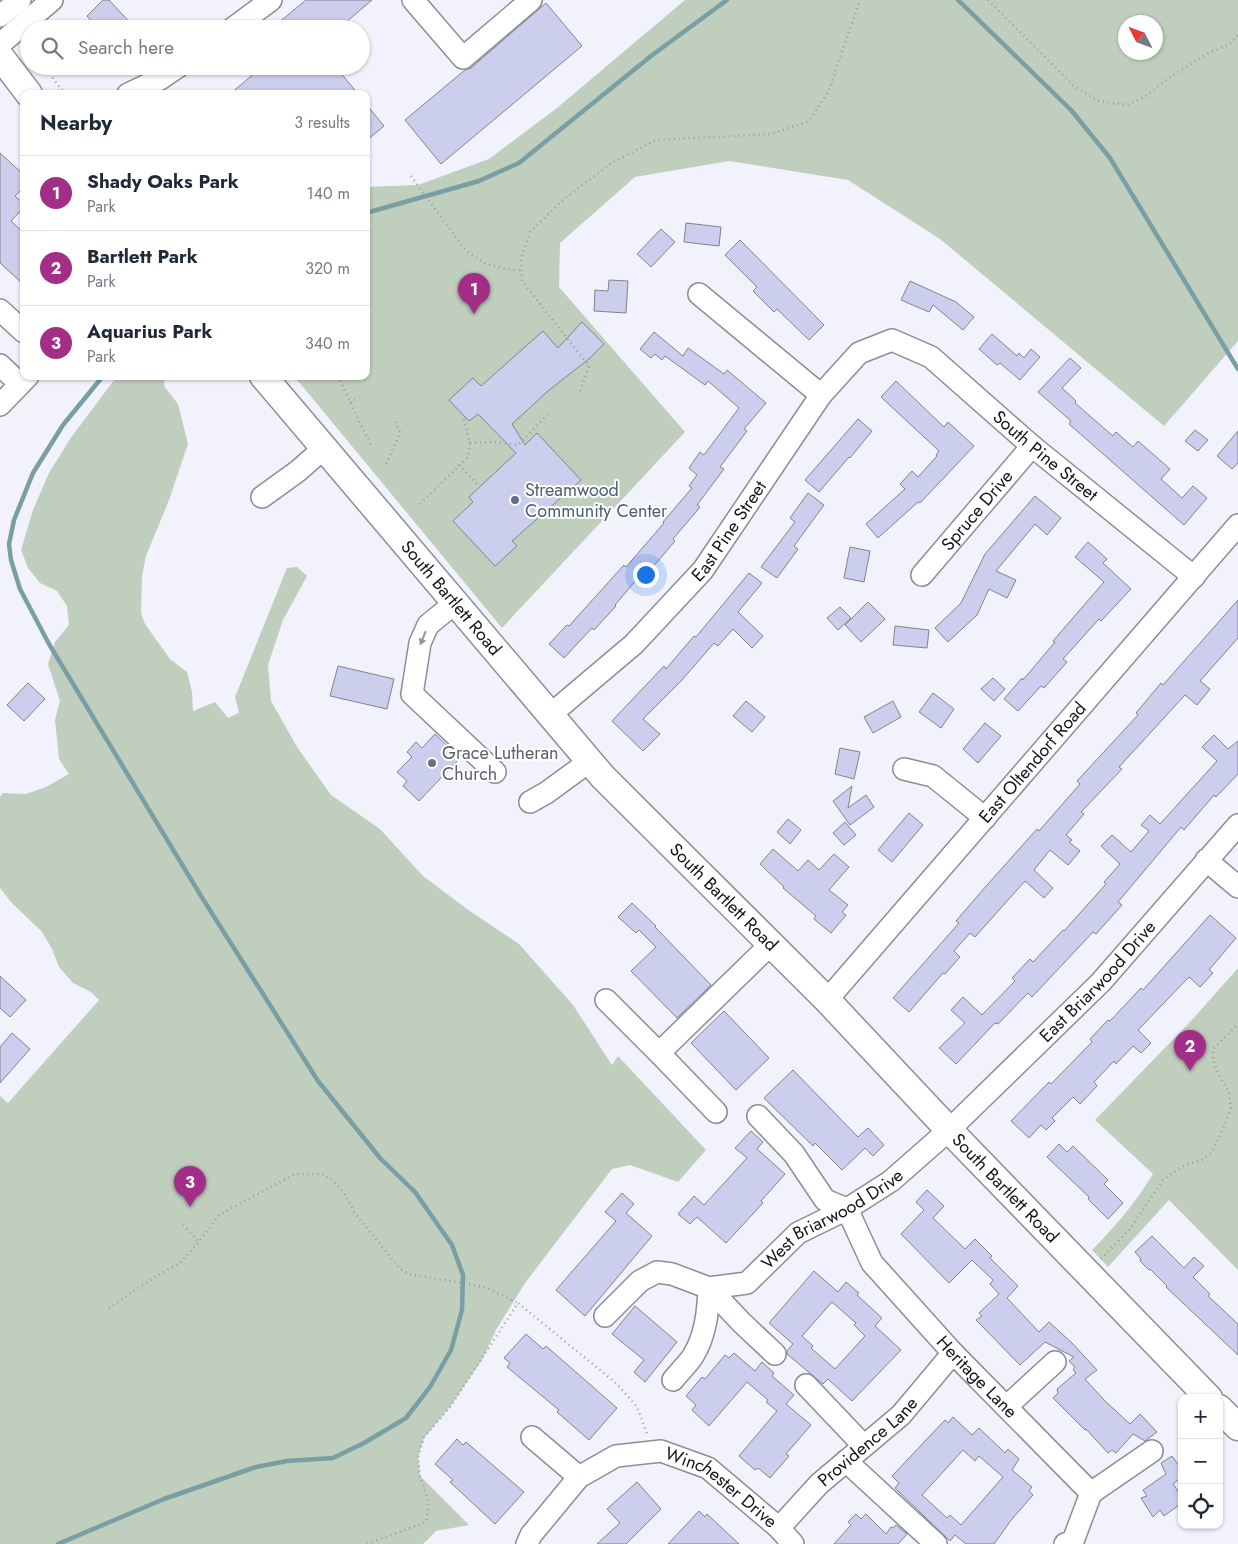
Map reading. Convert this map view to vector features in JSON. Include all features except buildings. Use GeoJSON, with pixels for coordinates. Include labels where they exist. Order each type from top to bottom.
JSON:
{"type":"FeatureCollection","features":[{"type":"Feature","properties":{"kind":"main road"},"geometry":{"type":"LineString","coordinates":[[0,56],[26,90]]}},
{"type":"Feature","properties":{"kind":"main road","name":"South Bartlett Road"},"geometry":{"type":"LineString","coordinates":[[266,380],[603,777],[827,1000],[949,1130],[1205,1394]]}},
{"type":"Feature","properties":{"kind":"main road"},"geometry":{"type":"LineString","coordinates":[[1223,1412],[1238,1427]]}},
{"type":"Feature","properties":{"kind":"street"},"geometry":{"type":"LineString","coordinates":[[0,16],[20,0]]}},
{"type":"Feature","properties":{"kind":"street"},"geometry":{"type":"LineString","coordinates":[[28,20],[52,0]]}},
{"type":"Feature","properties":{"kind":"street"},"geometry":{"type":"LineString","coordinates":[[244,20],[270,0]]}},
{"type":"Feature","properties":{"kind":"street"},"geometry":{"type":"LineString","coordinates":[[413,0],[463,58],[531,0]]}},
{"type":"Feature","properties":{"kind":"street"},"geometry":{"type":"LineString","coordinates":[[0,44],[20,27]]}},
{"type":"Feature","properties":{"kind":"street"},"geometry":{"type":"LineString","coordinates":[[137,90],[166,75]]}},
{"type":"Feature","properties":{"kind":"street"},"geometry":{"type":"LineString","coordinates":[[699,294],[821,395]]}},
{"type":"Feature","properties":{"kind":"street"},"geometry":{"type":"LineString","coordinates":[[0,310],[20,328]]}},
{"type":"Feature","properties":{"kind":"street","name":"East Pine Street"},"geometry":{"type":"LineString","coordinates":[[550,715],[634,644],[704,570],[821,395],[859,353],[892,340]]}},
{"type":"Feature","properties":{"kind":"street","name":"South Pine Street"},"geometry":{"type":"LineString","coordinates":[[892,340],[931,357],[1032,446],[1194,577]]}},
{"type":"Feature","properties":{"kind":"street"},"geometry":{"type":"LineString","coordinates":[[0,365],[20,378]]}},
{"type":"Feature","properties":{"kind":"street"},"geometry":{"type":"LineString","coordinates":[[0,405],[24,380]]}},
{"type":"Feature","properties":{"kind":"street","name":"Spruce Drive"},"geometry":{"type":"LineString","coordinates":[[922,575],[1032,446]]}},
{"type":"Feature","properties":{"kind":"street"},"geometry":{"type":"LineString","coordinates":[[262,497],[298,471],[324,448]]}},
{"type":"Feature","properties":{"kind":"street","name":"East Oltendorf Road"},"geometry":{"type":"LineString","coordinates":[[827,1000],[1238,526]]}},
{"type":"Feature","properties":{"kind":"street"},"geometry":{"type":"LineString","coordinates":[[455,603],[428,625],[420,644],[412,694],[495,772]]}},
{"type":"Feature","properties":{"kind":"street"},"geometry":{"type":"LineString","coordinates":[[530,802],[546,793],[590,761]]}},
{"type":"Feature","properties":{"kind":"street"},"geometry":{"type":"LineString","coordinates":[[904,769],[933,776],[985,818]]}},
{"type":"Feature","properties":{"kind":"street","name":"East Briarwood Drive"},"geometry":{"type":"LineString","coordinates":[[949,1130],[1101,982],[1238,825]]}},
{"type":"Feature","properties":{"kind":"street"},"geometry":{"type":"LineString","coordinates":[[1206,860],[1238,887]]}},
{"type":"Feature","properties":{"kind":"street"},"geometry":{"type":"LineString","coordinates":[[659,1053],[771,944]]}},
{"type":"Feature","properties":{"kind":"street"},"geometry":{"type":"LineString","coordinates":[[606,1000],[716,1112]]}},
{"type":"Feature","properties":{"kind":"street"},"geometry":{"type":"LineString","coordinates":[[758,1116],[794,1154],[826,1200],[847,1209]]}},
{"type":"Feature","properties":{"kind":"street","name":"West Briarwood Drive"},"geometry":{"type":"LineString","coordinates":[[709,1288],[747,1283],[798,1233],[847,1209],[891,1181],[949,1130]]}},
{"type":"Feature","properties":{"kind":"street","name":"Heritage Lane"},"geometry":{"type":"LineString","coordinates":[[847,1209],[872,1263],[953,1353],[1091,1493]]}},
{"type":"Feature","properties":{"kind":"street"},"geometry":{"type":"LineString","coordinates":[[605,1316],[640,1281],[658,1272],[672,1274],[709,1288],[775,1354]]}},
{"type":"Feature","properties":{"kind":"street"},"geometry":{"type":"LineString","coordinates":[[673,1380],[693,1356],[700,1339],[707,1318],[709,1288]]}},
{"type":"Feature","properties":{"kind":"street","name":"Providence Lane"},"geometry":{"type":"LineString","coordinates":[[786,1536],[819,1484],[901,1415],[953,1353]]}},
{"type":"Feature","properties":{"kind":"street"},"geometry":{"type":"LineString","coordinates":[[1006,1407],[1055,1362]]}},
{"type":"Feature","properties":{"kind":"street"},"geometry":{"type":"LineString","coordinates":[[806,1385],[864,1446]]}},
{"type":"Feature","properties":{"kind":"street"},"geometry":{"type":"LineString","coordinates":[[532,1437],[579,1478]]}},
{"type":"Feature","properties":{"kind":"street","name":"Winchester Drive"},"geometry":{"type":"LineString","coordinates":[[527,1544],[531,1535],[579,1478],[616,1456],[660,1451],[708,1468],[786,1536]]}},
{"type":"Feature","properties":{"kind":"street"},"geometry":{"type":"LineString","coordinates":[[1069,1542],[1091,1493],[1152,1451]]}},
{"type":"Feature","properties":{"kind":"street"},"geometry":{"type":"LineString","coordinates":[[846,1461],[936,1544]]}},
{"type":"Feature","properties":{"kind":"path"},"geometry":{"type":"LineString","coordinates":[[580,391],[589,366],[522,281],[520,259],[530,232],[563,200],[613,162],[656,140],[771,134],[810,121],[830,91],[838,60],[860,0]]}},
{"type":"Feature","properties":{"kind":"path"},"geometry":{"type":"LineString","coordinates":[[988,0],[1074,86],[1098,101],[1127,105],[1146,96],[1167,79],[1207,54],[1230,44],[1238,35]]}},
{"type":"Feature","properties":{"kind":"path"},"geometry":{"type":"LineString","coordinates":[[50,75],[62,90]]}},
{"type":"Feature","properties":{"kind":"path"},"geometry":{"type":"LineString","coordinates":[[411,176],[465,250],[486,264],[521,270]]}},
{"type":"Feature","properties":{"kind":"path"},"geometry":{"type":"LineString","coordinates":[[340,380],[371,446]]}},
{"type":"Feature","properties":{"kind":"path"},"geometry":{"type":"LineString","coordinates":[[350,402],[359,397]]}},
{"type":"Feature","properties":{"kind":"path"},"geometry":{"type":"LineString","coordinates":[[470,443],[494,442],[518,445],[549,414]]}},
{"type":"Feature","properties":{"kind":"path"},"geometry":{"type":"LineString","coordinates":[[420,504],[468,457],[470,443],[463,416]]}},
{"type":"Feature","properties":{"kind":"path"},"geometry":{"type":"LineString","coordinates":[[386,464],[400,433],[395,420]]}},
{"type":"Feature","properties":{"kind":"path"},"geometry":{"type":"LineString","coordinates":[[459,465],[480,487]]}},
{"type":"Feature","properties":{"kind":"path"},"geometry":{"type":"LineString","coordinates":[[1088,1273],[1129,1230],[1163,1180],[1181,1167],[1202,1160],[1212,1153],[1231,1108],[1229,1092],[1218,1074],[1213,1059],[1213,1049],[1238,1024]]}},
{"type":"Feature","properties":{"kind":"path"},"geometry":{"type":"LineString","coordinates":[[109,1308],[156,1276],[179,1264],[200,1242],[219,1215],[295,1174],[322,1174],[344,1191],[354,1212],[400,1269],[409,1274],[485,1287],[518,1303],[617,1384],[637,1406],[648,1437],[648,1452]]}},
{"type":"Feature","properties":{"kind":"path"},"geometry":{"type":"LineString","coordinates":[[183,1224],[200,1242]]}},
{"type":"Feature","properties":{"kind":"path"},"geometry":{"type":"LineString","coordinates":[[367,1544],[426,1522],[429,1503],[420,1476],[418,1457],[424,1438],[450,1407],[518,1303]]}},
{"type":"Feature","properties":{"kind":"green space"},"geometry":{"type":"Polygon","coordinates":[[[685,0],[1238,0],[1238,341],[1164,426],[940,239],[848,180],[729,161],[635,177],[560,243],[559,287],[685,432],[502,628],[297,380],[370,380],[370,187],[418,185],[489,159],[557,108],[685,0]]]}},
{"type":"Feature","properties":{"kind":"green space"},"geometry":{"type":"Polygon","coordinates":[[[114,380],[165,380],[164,386],[178,404],[188,444],[169,500],[146,556],[142,576],[141,613],[145,624],[170,659],[187,672],[192,692],[193,711],[215,702],[228,718],[239,713],[235,697],[287,568],[297,567],[307,576],[283,620],[268,665],[271,701],[297,747],[331,795],[380,829],[423,876],[519,944],[573,1005],[612,1065],[618,1056],[706,1150],[678,1182],[630,1165],[612,1169],[525,1283],[496,1330],[482,1360],[450,1407],[424,1438],[418,1457],[420,1476],[469,1525],[436,1531],[423,1544],[0,1544],[0,1096],[8,1103],[99,1000],[91,992],[73,983],[59,967],[52,949],[42,932],[11,902],[0,888],[0,797],[3,793],[26,794],[46,787],[69,774],[59,759],[55,720],[60,701],[48,664],[55,642],[69,625],[67,606],[57,591],[40,583],[28,568],[21,550],[33,510],[49,473],[70,439],[114,380]]]}},
{"type":"Feature","properties":{"kind":"green space"},"geometry":{"type":"Polygon","coordinates":[[[1238,968],[1238,1270],[1169,1200],[1108,1267],[1092,1250],[1125,1214],[1153,1174],[1095,1120],[1191,1021],[1238,968]]]}},
{"type":"Feature","properties":{"kind":"waterway"},"geometry":{"type":"LineString","coordinates":[[370,212],[479,181],[519,163],[651,56],[727,0]]}},
{"type":"Feature","properties":{"kind":"waterway"},"geometry":{"type":"LineString","coordinates":[[958,0],[1071,110],[1110,158],[1238,369]]}},
{"type":"Feature","properties":{"kind":"waterway"},"geometry":{"type":"LineString","coordinates":[[58,1544],[164,1499],[256,1467],[287,1461],[333,1458],[364,1443],[406,1418],[430,1387],[451,1350],[462,1310],[463,1275],[452,1245],[415,1192],[380,1158],[318,1081],[201,896],[49,644],[20,589],[11,560],[9,544],[14,520],[33,473],[63,425],[100,380]]}},
{"type":"Feature","properties":{"kind":"place","name":"Shady Oaks Park"},"geometry":{"type":"Point","coordinates":[474,314]}},
{"type":"Feature","properties":{"kind":"place","name":"Streamwood Community Center"},"geometry":{"type":"Point","coordinates":[515,500]}},
{"type":"Feature","properties":{"kind":"place","name":"Grace Lutheran Church"},"geometry":{"type":"Point","coordinates":[432,763]}},
{"type":"Feature","properties":{"kind":"place","name":"Bartlett Park"},"geometry":{"type":"Point","coordinates":[1190,1071]}},
{"type":"Feature","properties":{"kind":"place","name":"Aquarius Park"},"geometry":{"type":"Point","coordinates":[190,1207]}}]}
